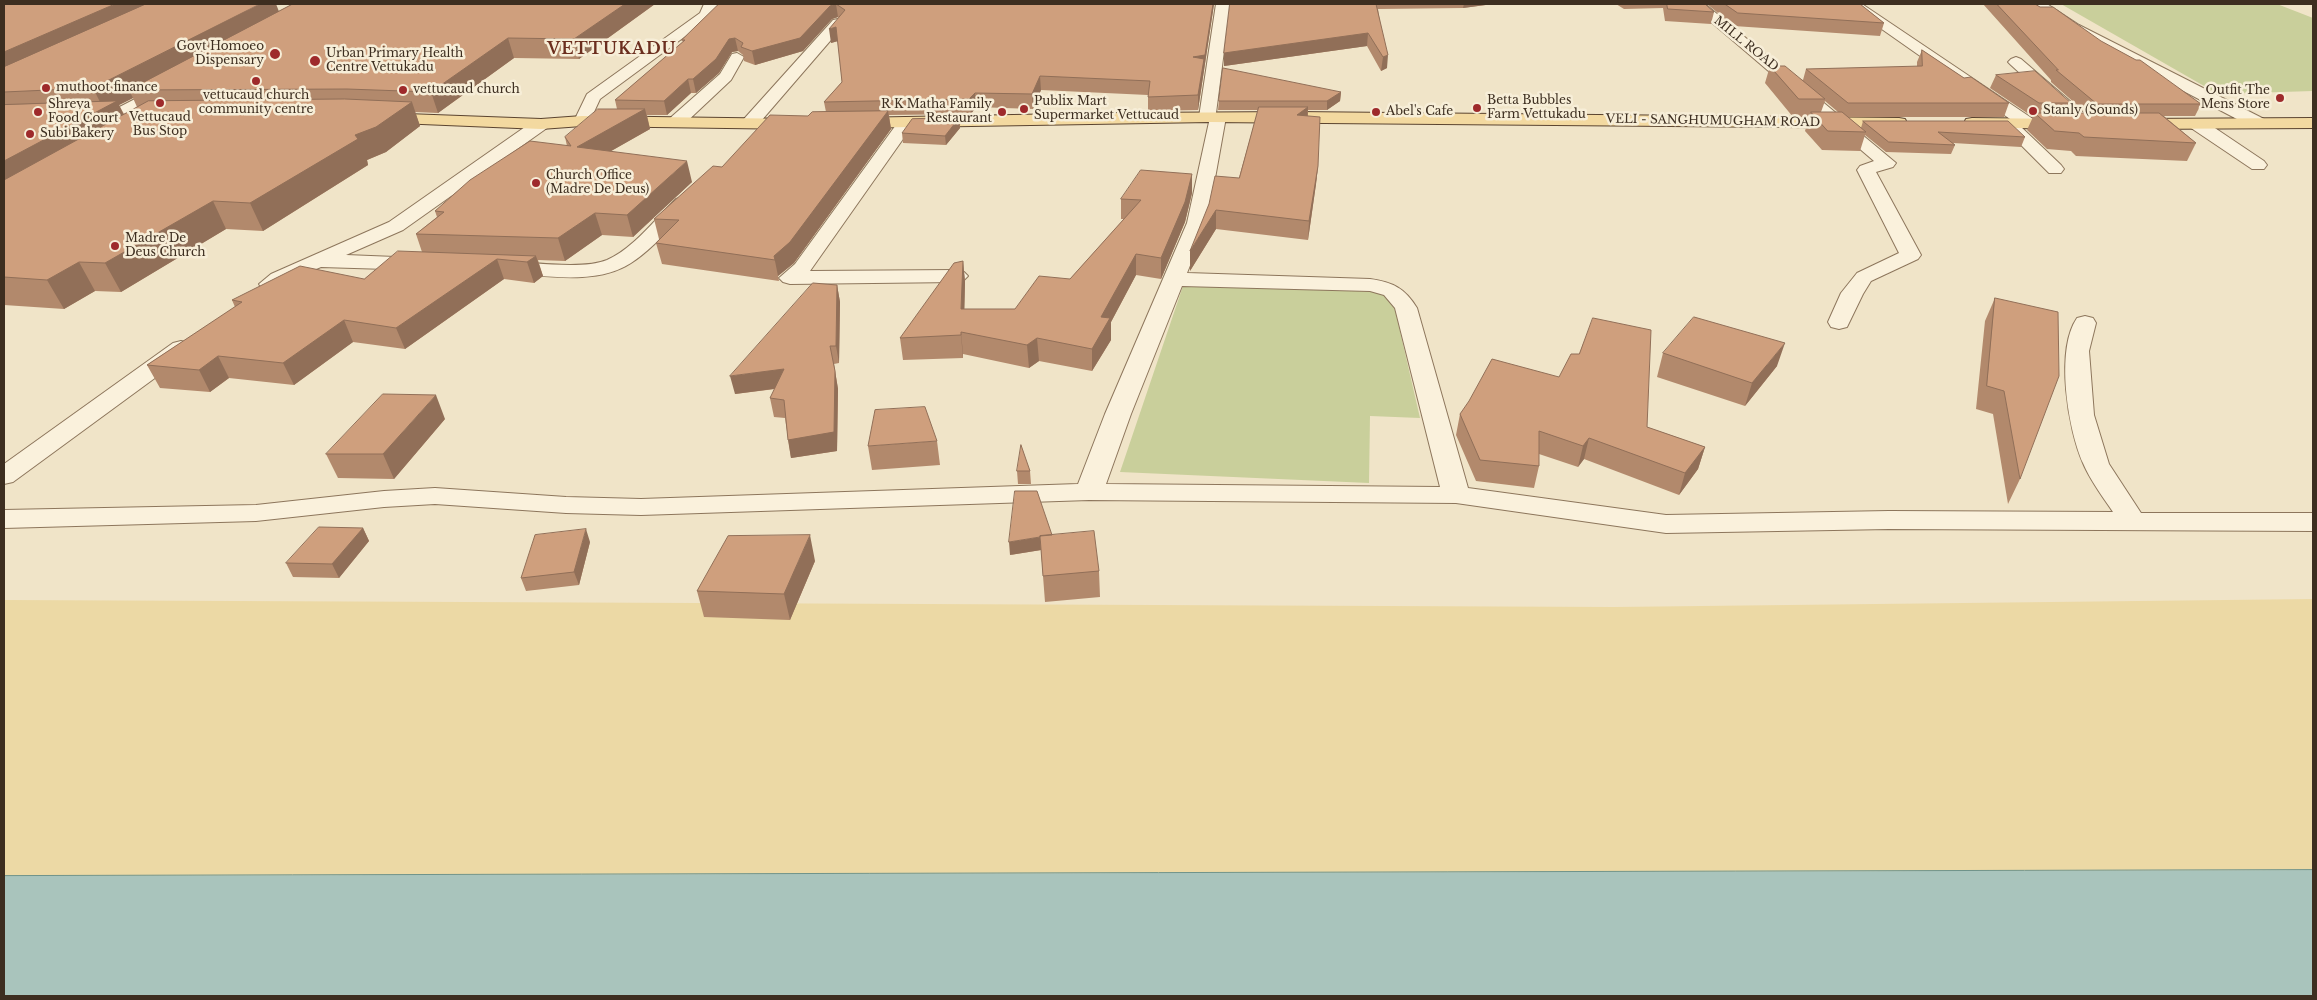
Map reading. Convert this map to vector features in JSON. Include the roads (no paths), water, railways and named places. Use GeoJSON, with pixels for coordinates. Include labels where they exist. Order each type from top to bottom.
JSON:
{"type":"FeatureCollection","features":[{"type":"Feature","properties":{"kind":"main road"},"geometry":{"type":"LineString","coordinates":[[365,117],[541,124],[582,121],[675,123],[749,134]]}},
{"type":"Feature","properties":{"kind":"main road","name":"VELI - SANGHUMUGHAM ROAD"},"geometry":{"type":"LineString","coordinates":[[840,123],[1213,117],[1550,118],[1802,124],[1841,122],[1919,123]]}},
{"type":"Feature","properties":{"kind":"main road"},"geometry":{"type":"LineString","coordinates":[[91,120],[145,119]]}},
{"type":"Feature","properties":{"kind":"main road"},"geometry":{"type":"LineString","coordinates":[[772,124],[811,123]]}},
{"type":"Feature","properties":{"kind":"main road"},"geometry":{"type":"LineString","coordinates":[[1958,123],[2105,124]]}},
{"type":"Feature","properties":{"kind":"main road"},"geometry":{"type":"LineString","coordinates":[[2123,124],[2313,123]]}},
{"type":"Feature","properties":{"kind":"street"},"geometry":{"type":"LineString","coordinates":[[582,121],[593,97],[705,15],[711,4]]}},
{"type":"Feature","properties":{"kind":"street"},"geometry":{"type":"LineString","coordinates":[[1089,492],[1118,414],[1197,223],[1213,117],[1223,4]]}},
{"type":"Feature","properties":{"kind":"street","name":"MILL ROAD"},"geometry":{"type":"LineString","coordinates":[[1697,4],[1841,122],[1887,163],[1866,170],[1911,255],[1864,277],[1852,293],[1839,322]]}},
{"type":"Feature","properties":{"kind":"street"},"geometry":{"type":"LineString","coordinates":[[1853,4],[2027,124]]}},
{"type":"Feature","properties":{"kind":"street"},"geometry":{"type":"LineString","coordinates":[[2038,4],[2074,28],[2260,124]]}},
{"type":"Feature","properties":{"kind":"street"},"geometry":{"type":"LineString","coordinates":[[749,134],[838,23]]}},
{"type":"Feature","properties":{"kind":"street"},"geometry":{"type":"LineString","coordinates":[[675,123],[726,77],[737,57]]}},
{"type":"Feature","properties":{"kind":"street"},"geometry":{"type":"LineString","coordinates":[[2016,62],[2086,124]]}},
{"type":"Feature","properties":{"kind":"street"},"geometry":{"type":"LineString","coordinates":[[110,119],[178,82]]}},
{"type":"Feature","properties":{"kind":"street"},"geometry":{"type":"LineString","coordinates":[[907,122],[802,268],[790,278],[957,276]]}},
{"type":"Feature","properties":{"kind":"street"},"geometry":{"type":"LineString","coordinates":[[2007,123],[2055,169]]}},
{"type":"Feature","properties":{"kind":"street"},"geometry":{"type":"LineString","coordinates":[[254,296],[278,278],[396,226],[541,124]]}},
{"type":"Feature","properties":{"kind":"street"},"geometry":{"type":"LineString","coordinates":[[749,134],[772,124]]}},
{"type":"Feature","properties":{"kind":"street"},"geometry":{"type":"LineString","coordinates":[[2197,124],[2258,165]]}},
{"type":"Feature","properties":{"kind":"street"},"geometry":{"type":"LineString","coordinates":[[481,267],[559,269],[589,268],[613,264],[630,253],[698,189]]}},
{"type":"Feature","properties":{"kind":"street"},"geometry":{"type":"LineString","coordinates":[[316,261],[442,265]]}},
{"type":"Feature","properties":{"kind":"street"},"geometry":{"type":"LineString","coordinates":[[1174,278],[1370,285],[1392,290],[1400,297],[1406,308],[1456,495]]}},
{"type":"Feature","properties":{"kind":"street"},"geometry":{"type":"LineString","coordinates":[[2084,323],[2076,351],[2081,414],[2096,464],[2132,521]]}},
{"type":"Feature","properties":{"kind":"street"},"geometry":{"type":"LineString","coordinates":[[4,476],[197,336]]}},
{"type":"Feature","properties":{"kind":"street"},"geometry":{"type":"LineString","coordinates":[[4,519],[256,513],[384,499],[434,496],[566,505],[641,507],[1089,492],[1456,495],[1666,524],[1889,520],[2313,522]]}},
{"type":"Feature","properties":{"kind":"water"},"geometry":{"type":"Polygon","coordinates":[[[2313,870],[2313,996],[4,996],[4,876],[2313,870]]]}},
{"type":"Feature","properties":{"kind":"place","name":"Govt Homoeo Dispensary"},"geometry":{"type":"Point","coordinates":[275,54]}},
{"type":"Feature","properties":{"kind":"place","name":"Urban Primary Health Centre Vettukadu"},"geometry":{"type":"Point","coordinates":[315,61]}},
{"type":"Feature","properties":{"kind":"place","name":"vettucaud church community centre"},"geometry":{"type":"Point","coordinates":[256,81]}},
{"type":"Feature","properties":{"kind":"place","name":"muthoot finance"},"geometry":{"type":"Point","coordinates":[46,88]}},
{"type":"Feature","properties":{"kind":"place","name":"vettucaud church"},"geometry":{"type":"Point","coordinates":[403,90]}},
{"type":"Feature","properties":{"kind":"place","name":"Outfit The Mens Store"},"geometry":{"type":"Point","coordinates":[2280,98]}},
{"type":"Feature","properties":{"kind":"place","name":"Vettucaud Bus Stop"},"geometry":{"type":"Point","coordinates":[160,103]}},
{"type":"Feature","properties":{"kind":"place","name":"Betta Bubbles Farm Vettukadu"},"geometry":{"type":"Point","coordinates":[1477,108]}},
{"type":"Feature","properties":{"kind":"place","name":"Publix Mart Supermarket Vettucaud"},"geometry":{"type":"Point","coordinates":[1024,109]}},
{"type":"Feature","properties":{"kind":"place","name":"Stanly (Sounds)"},"geometry":{"type":"Point","coordinates":[2033,111]}},
{"type":"Feature","properties":{"kind":"place","name":"Shreya Food Court"},"geometry":{"type":"Point","coordinates":[38,112]}},
{"type":"Feature","properties":{"kind":"place","name":"R K Matha Family Restaurant"},"geometry":{"type":"Point","coordinates":[1002,112]}},
{"type":"Feature","properties":{"kind":"place","name":"Abel's Cafe"},"geometry":{"type":"Point","coordinates":[1376,112]}},
{"type":"Feature","properties":{"kind":"place","name":"Subi Bakery"},"geometry":{"type":"Point","coordinates":[30,134]}},
{"type":"Feature","properties":{"kind":"place","name":"Church Office (Madre De Deus)"},"geometry":{"type":"Point","coordinates":[536,183]}},
{"type":"Feature","properties":{"kind":"place","name":"Madre De Deus Church"},"geometry":{"type":"Point","coordinates":[115,246]}},
{"type":"Feature","properties":{"kind":"district","name":"VETTUKADU"},"geometry":{"type":"Point","coordinates":[612,49]}}]}
